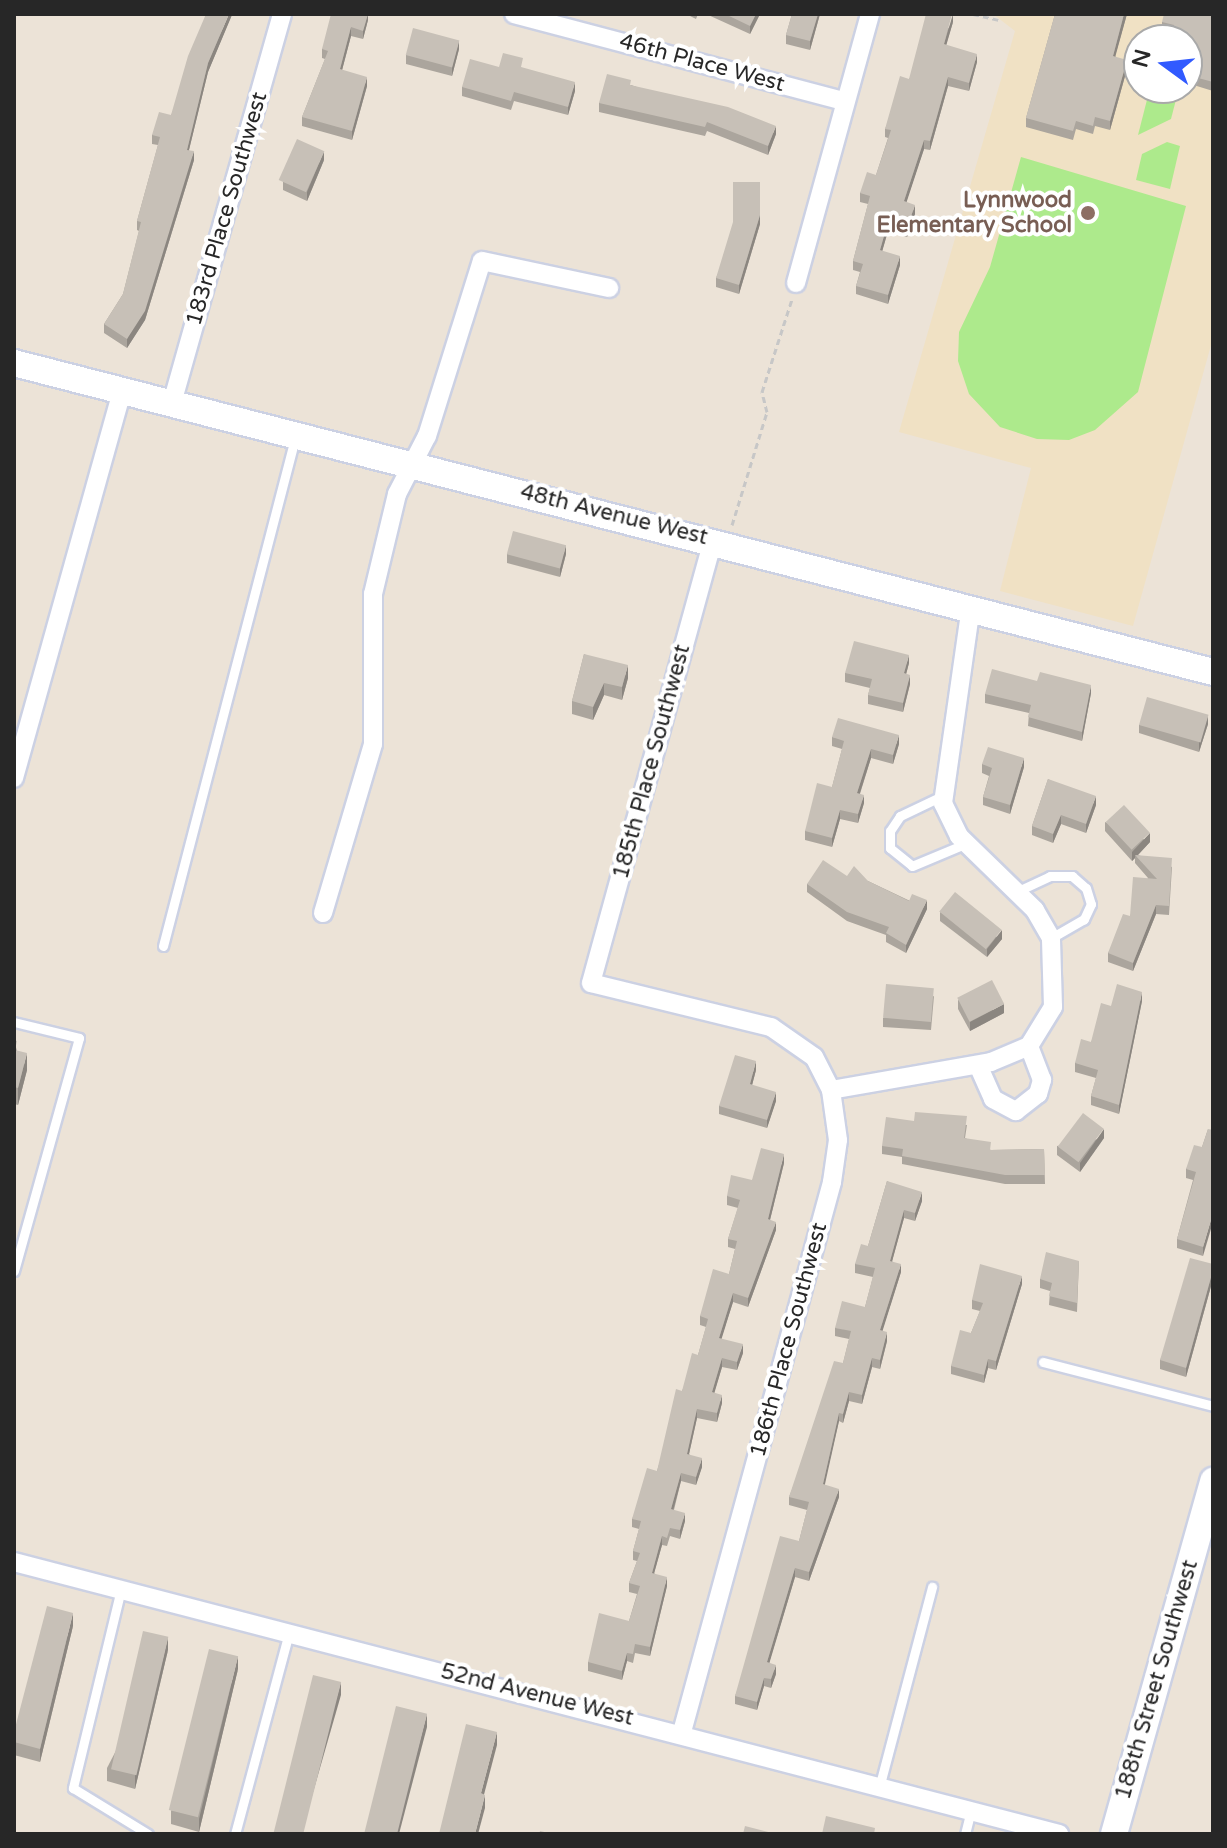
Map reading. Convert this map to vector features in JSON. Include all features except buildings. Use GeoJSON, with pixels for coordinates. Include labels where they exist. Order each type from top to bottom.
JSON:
{"type":"FeatureCollection","features":[{"type":"Feature","properties":{"kind":"street","name":"183rd Place Southwest"},"geometry":{"type":"LineString","coordinates":[[172,403],[282,14]]}},
{"type":"Feature","properties":{"kind":"street","name":"46th Place West"},"geometry":{"type":"LineString","coordinates":[[514,14],[843,101]]}},
{"type":"Feature","properties":{"kind":"street"},"geometry":{"type":"LineString","coordinates":[[796,283],[843,101],[870,14]]}},
{"type":"Feature","properties":{"kind":"street"},"geometry":{"type":"LineString","coordinates":[[323,913],[373,744],[373,594],[397,494],[427,436],[482,261],[609,288]]}},
{"type":"Feature","properties":{"kind":"street","name":"48th Avenue West"},"geometry":{"type":"LineString","coordinates":[[14,363],[296,432],[1213,672]]}},
{"type":"Feature","properties":{"kind":"street"},"geometry":{"type":"LineString","coordinates":[[14,778],[122,391]]}},
{"type":"Feature","properties":{"kind":"street","name":"185th Place Southwest"},"geometry":{"type":"LineString","coordinates":[[721,542],[591,983],[771,1027],[814,1057],[831,1090]]}},
{"type":"Feature","properties":{"kind":"street"},"geometry":{"type":"LineString","coordinates":[[831,1090],[978,1065],[1029,1046],[1053,1007],[1051,938],[1018,891],[950,823],[944,795],[971,607]]}},
{"type":"Feature","properties":{"kind":"street"},"geometry":{"type":"LineString","coordinates":[[978,1065],[993,1099],[1016,1111],[1038,1094],[1042,1080],[1029,1046]]}},
{"type":"Feature","properties":{"kind":"street","name":"186th Place Southwest"},"geometry":{"type":"LineString","coordinates":[[682,1732],[832,1182],[838,1140],[831,1090]]}},
{"type":"Feature","properties":{"kind":"street","name":"188th Street Southwest"},"geometry":{"type":"LineString","coordinates":[[1114,1834],[1212,1490]]}},
{"type":"Feature","properties":{"kind":"street","name":"52nd Avenue West"},"geometry":{"type":"LineString","coordinates":[[14,1562],[682,1732],[1059,1834]]}},
{"type":"Feature","properties":{"kind":"lane"},"geometry":{"type":"LineString","coordinates":[[163,946],[296,432]]}},
{"type":"Feature","properties":{"kind":"lane"},"geometry":{"type":"LineString","coordinates":[[944,795],[900,816],[890,831],[890,848],[912,866],[967,843]]}},
{"type":"Feature","properties":{"kind":"lane"},"geometry":{"type":"LineString","coordinates":[[1018,891],[1050,876],[1072,876],[1086,888],[1091,904],[1084,919],[1051,938]]}},
{"type":"Feature","properties":{"kind":"lane"},"geometry":{"type":"LineString","coordinates":[[14,1022],[79,1038],[14,1271]]}},
{"type":"Feature","properties":{"kind":"lane"},"geometry":{"type":"LineString","coordinates":[[1043,1362],[1213,1406]]}},
{"type":"Feature","properties":{"kind":"lane"},"geometry":{"type":"LineString","coordinates":[[880,1784],[932,1587]]}},
{"type":"Feature","properties":{"kind":"lane"},"geometry":{"type":"LineString","coordinates":[[121,1589],[73,1788],[148,1834]]}},
{"type":"Feature","properties":{"kind":"lane"},"geometry":{"type":"LineString","coordinates":[[235,1834],[289,1632]]}},
{"type":"Feature","properties":{"kind":"lane"},"geometry":{"type":"LineString","coordinates":[[965,1834],[971,1810]]}},
{"type":"Feature","properties":{"kind":"path"},"geometry":{"type":"LineString","coordinates":[[973,14],[998,20]]}},
{"type":"Feature","properties":{"kind":"path"},"geometry":{"type":"LineString","coordinates":[[721,542],[767,412],[762,392],[796,283]]}},
{"type":"Feature","properties":{"kind":"shaded area","name":"Lynnwood Elementary School"},"geometry":{"type":"Polygon","coordinates":[[[993,14],[1213,14],[1213,338],[1133,626],[1000,591],[1031,468],[899,432],[1015,31],[993,14]]]}},
{"type":"Feature","properties":{"kind":"green space"},"geometry":{"type":"Polygon","coordinates":[[[1146,104],[1175,104],[1171,119],[1138,135],[1146,104]]]}},
{"type":"Feature","properties":{"kind":"green space"},"geometry":{"type":"Polygon","coordinates":[[[1167,142],[1180,146],[1170,189],[1136,180],[1142,154],[1167,142]]]}},
{"type":"Feature","properties":{"kind":"green space"},"geometry":{"type":"Polygon","coordinates":[[[1021,157],[1186,206],[1138,392],[1095,430],[1069,440],[1037,439],[1000,427],[969,394],[958,361],[959,332],[990,267],[1021,157]]]}},
{"type":"Feature","properties":{"kind":"place","name":"Lynnwood Elementary School"},"geometry":{"type":"Point","coordinates":[1088,213]}}]}
